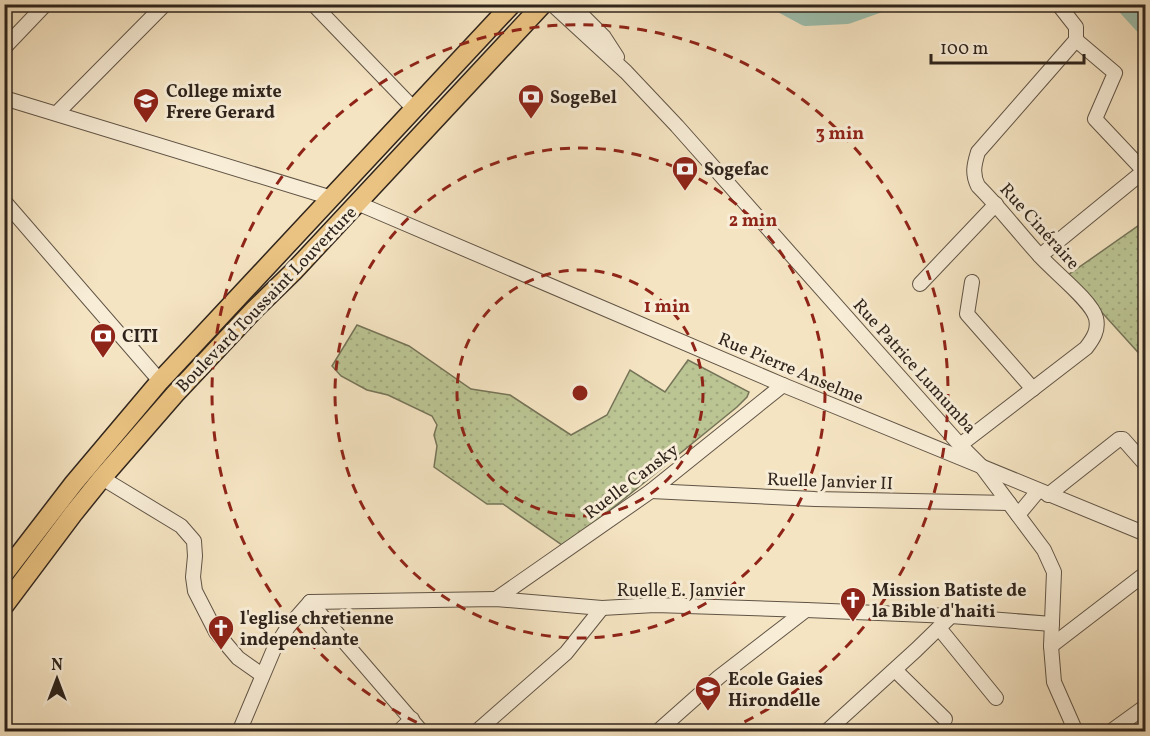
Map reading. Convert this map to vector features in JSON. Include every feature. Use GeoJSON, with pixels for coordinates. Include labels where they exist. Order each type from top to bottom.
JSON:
{"type":"FeatureCollection","features":[{"type":"Feature","properties":{"kind":"main road","name":"Boulevard Toussaint Louverture"},"geometry":{"type":"LineString","coordinates":[[4,574],[74,483],[160,381],[512,4]]}},
{"type":"Feature","properties":{"kind":"main road","name":"Boulevard Toussaint Louverture"},"geometry":{"type":"LineString","coordinates":[[4,606],[102,478],[175,394],[453,103],[543,4]]}},
{"type":"Feature","properties":{"kind":"main road"},"geometry":{"type":"LineString","coordinates":[[160,381],[175,394]]}},
{"type":"Feature","properties":{"kind":"street"},"geometry":{"type":"LineString","coordinates":[[4,48],[46,4]]}},
{"type":"Feature","properties":{"kind":"street"},"geometry":{"type":"LineString","coordinates":[[57,113],[165,4]]}},
{"type":"Feature","properties":{"kind":"street"},"geometry":{"type":"LineString","coordinates":[[313,4],[415,110]]}},
{"type":"Feature","properties":{"kind":"street","name":"Rue Patrice Lumumba"},"geometry":{"type":"LineString","coordinates":[[552,4],[626,72],[677,126],[960,445],[982,466],[1044,550],[1054,572],[1052,624],[1054,682],[1076,732]]}},
{"type":"Feature","properties":{"kind":"street","name":"Rue Patrice Lumumba"},"geometry":{"type":"LineString","coordinates":[[571,4],[604,37],[626,72]]}},
{"type":"Feature","properties":{"kind":"street"},"geometry":{"type":"LineString","coordinates":[[1040,256],[1144,171],[1095,119],[1115,73],[1076,40],[1076,27],[1058,4]]}},
{"type":"Feature","properties":{"kind":"street","name":"Rue Cinéraire"},"geometry":{"type":"LineString","coordinates":[[960,445],[1086,348],[1097,328],[1095,316],[1088,305],[1040,256],[978,186],[974,166],[978,153],[1076,40]]}},
{"type":"Feature","properties":{"kind":"street"},"geometry":{"type":"LineString","coordinates":[[4,98],[332,198]]}},
{"type":"Feature","properties":{"kind":"street"},"geometry":{"type":"LineString","coordinates":[[4,201],[160,381]]}},
{"type":"Feature","properties":{"kind":"street","name":"Rue Pierre Anselme"},"geometry":{"type":"LineString","coordinates":[[357,203],[783,385],[1146,534]]}},
{"type":"Feature","properties":{"kind":"street"},"geometry":{"type":"LineString","coordinates":[[920,284],[996,204]]}},
{"type":"Feature","properties":{"kind":"street"},"geometry":{"type":"LineString","coordinates":[[972,282],[967,314],[1034,389]]}},
{"type":"Feature","properties":{"kind":"street","name":"Ruelle Cansky"},"geometry":{"type":"LineString","coordinates":[[495,599],[651,491],[783,385]]}},
{"type":"Feature","properties":{"kind":"street"},"geometry":{"type":"LineString","coordinates":[[1018,515],[1043,493],[1119,439],[1123,439],[1146,465]]}},
{"type":"Feature","properties":{"kind":"street"},"geometry":{"type":"LineString","coordinates":[[102,478],[181,526],[194,541],[195,591],[216,632],[238,658],[262,675]]}},
{"type":"Feature","properties":{"kind":"street","name":"Ruelle Janvier II"},"geometry":{"type":"LineString","coordinates":[[651,491],[815,499],[1009,503]]}},
{"type":"Feature","properties":{"kind":"street"},"geometry":{"type":"LineString","coordinates":[[1052,646],[1146,573]]}},
{"type":"Feature","properties":{"kind":"street","name":"Ruelle E. Janvier"},"geometry":{"type":"LineString","coordinates":[[310,602],[495,599],[602,608],[655,605],[806,610],[951,616],[1052,624]]}},
{"type":"Feature","properties":{"kind":"street"},"geometry":{"type":"LineString","coordinates":[[239,732],[262,675],[288,627],[310,602],[422,732]]}},
{"type":"Feature","properties":{"kind":"street"},"geometry":{"type":"LineString","coordinates":[[476,732],[566,653],[602,608]]}},
{"type":"Feature","properties":{"kind":"street"},"geometry":{"type":"LineString","coordinates":[[657,732],[719,677],[806,610]]}},
{"type":"Feature","properties":{"kind":"street"},"geometry":{"type":"LineString","coordinates":[[826,732],[951,616]]}},
{"type":"Feature","properties":{"kind":"street"},"geometry":{"type":"LineString","coordinates":[[939,628],[996,698]]}},
{"type":"Feature","properties":{"kind":"street"},"geometry":{"type":"LineString","coordinates":[[895,670],[945,719]]}},
{"type":"Feature","properties":{"kind":"street"},"geometry":{"type":"LineString","coordinates":[[1110,732],[1146,706]]}},
{"type":"Feature","properties":{"kind":"street"},"geometry":{"type":"LineString","coordinates":[[398,732],[412,719]]}},
{"type":"Feature","properties":{"kind":"green space"},"geometry":{"type":"Polygon","coordinates":[[[1145,221],[1145,360],[1068,275],[1145,221]]]}},
{"type":"Feature","properties":{"kind":"green space"},"geometry":{"type":"Polygon","coordinates":[[[357,325],[409,346],[471,389],[510,395],[571,435],[607,415],[630,370],[665,392],[688,360],[749,392],[737,407],[565,547],[503,504],[487,504],[434,467],[437,446],[434,435],[437,425],[432,416],[388,395],[367,390],[341,376],[332,366],[357,325]]]}},
{"type":"Feature","properties":{"kind":"waterway"},"geometry":{"type":"LineString","coordinates":[[782,4],[806,17],[847,15],[878,4]]}},
{"type":"Feature","properties":{"kind":"waterway"},"geometry":{"type":"LineString","coordinates":[[1124,4],[1146,28]]}},
{"type":"Feature","properties":{"kind":"place","name":"SogeBel"},"geometry":{"type":"Point","coordinates":[531,120]}},
{"type":"Feature","properties":{"kind":"place","name":"College mixte Frere Gerard"},"geometry":{"type":"Point","coordinates":[146,124]}},
{"type":"Feature","properties":{"kind":"place","name":"Sogefac"},"geometry":{"type":"Point","coordinates":[685,192]}},
{"type":"Feature","properties":{"kind":"place","name":"CITI"},"geometry":{"type":"Point","coordinates":[103,359]}},
{"type":"Feature","properties":{"kind":"place","name":"Mission Batiste de la Bible d'haiti"},"geometry":{"type":"Point","coordinates":[853,623]}},
{"type":"Feature","properties":{"kind":"place","name":"l'eglise chretienne independante"},"geometry":{"type":"Point","coordinates":[221,651]}},
{"type":"Feature","properties":{"kind":"place","name":"Ecole Gaies Hirondelle"},"geometry":{"type":"Point","coordinates":[708,712]}}]}
